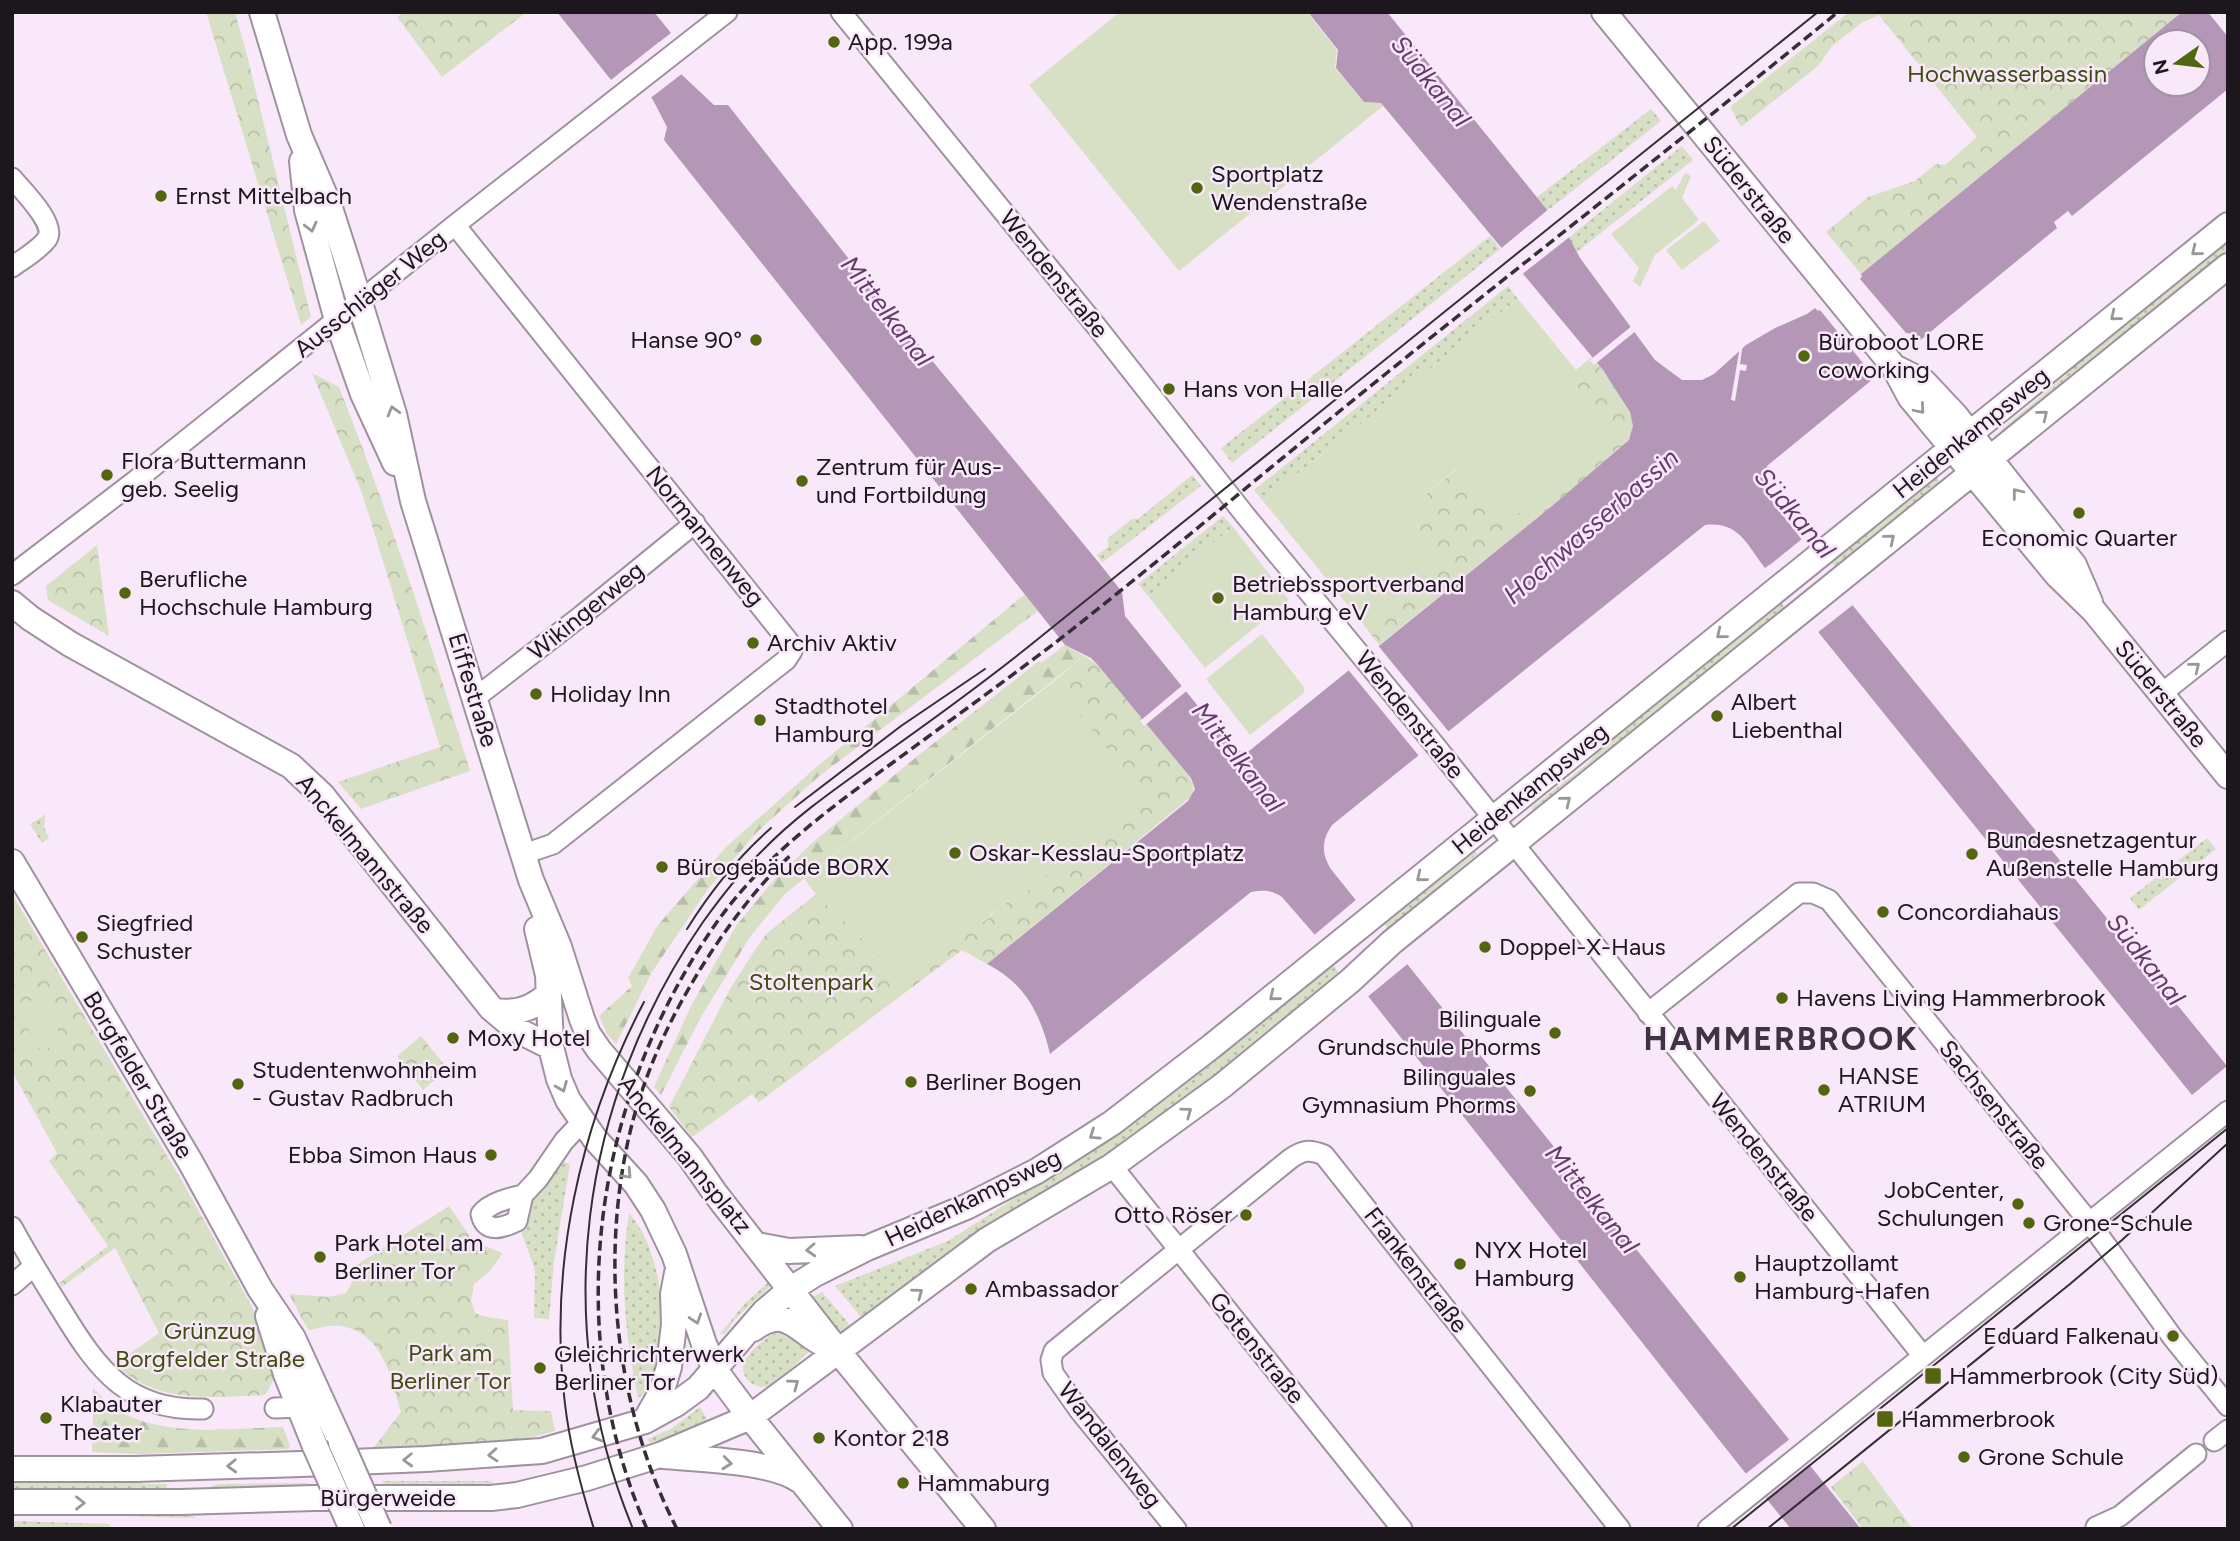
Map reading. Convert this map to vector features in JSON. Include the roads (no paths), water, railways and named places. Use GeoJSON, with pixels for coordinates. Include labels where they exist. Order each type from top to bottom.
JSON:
{"type":"FeatureCollection","features":[{"type":"Feature","properties":{"kind":"main road","name":"Eiffestraße"},"geometry":{"type":"LineString","coordinates":[[262,12],[299,135],[329,205],[394,414],[413,501],[531,880],[559,947],[582,1019]]}},
{"type":"Feature","properties":{"kind":"main road","name":"Süderstraße"},"geometry":{"type":"LineString","coordinates":[[1604,12],[1894,367],[1910,397],[1961,440],[2057,576],[2094,611],[2228,776]]}},
{"type":"Feature","properties":{"kind":"main road","name":"Eiffestraße"},"geometry":{"type":"LineString","coordinates":[[299,135],[307,210],[337,320],[363,394],[413,501]]}},
{"type":"Feature","properties":{"kind":"main road","name":"Heidenkampsweg"},"geometry":{"type":"LineString","coordinates":[[791,1289],[867,1248],[966,1207],[1014,1183],[1112,1123],[1372,917],[2228,225]]}},
{"type":"Feature","properties":{"kind":"main road","name":"Heidenkampsweg"},"geometry":{"type":"LineString","coordinates":[[838,1351],[987,1240],[1112,1166],[1222,1087],[1350,981],[1392,942],[2228,266]]}},
{"type":"Feature","properties":{"kind":"main road","name":"Anckelmannstraße"},"geometry":{"type":"LineString","coordinates":[[12,603],[70,644],[291,766],[322,795],[495,1012],[517,1030],[551,1047]]}},
{"type":"Feature","properties":{"kind":"main road","name":"Borgfelder Straße"},"geometry":{"type":"LineString","coordinates":[[12,862],[197,1175],[260,1289],[293,1338],[379,1529]]}},
{"type":"Feature","properties":{"kind":"main road","name":"Eiffestraße"},"geometry":{"type":"LineString","coordinates":[[531,880],[537,928],[547,968],[551,1047],[564,1091],[582,1122]]}},
{"type":"Feature","properties":{"kind":"main road"},"geometry":{"type":"LineString","coordinates":[[495,1012],[526,1009],[536,1005],[549,993]]}},
{"type":"Feature","properties":{"kind":"main road","name":"Anckelmannsplatz"},"geometry":{"type":"LineString","coordinates":[[582,1019],[599,1050],[690,1157],[838,1351],[983,1529]]}},
{"type":"Feature","properties":{"kind":"main road"},"geometry":{"type":"LineString","coordinates":[[582,1122],[636,1184],[658,1220],[679,1267],[715,1370],[840,1529]]}},
{"type":"Feature","properties":{"kind":"main road"},"geometry":{"type":"LineString","coordinates":[[757,1245],[789,1251],[867,1248]]}},
{"type":"Feature","properties":{"kind":"main road"},"geometry":{"type":"LineString","coordinates":[[645,1421],[661,1392],[668,1367],[674,1324],[673,1294],[679,1267]]}},
{"type":"Feature","properties":{"kind":"main road","name":"Borgfelder Straße"},"geometry":{"type":"LineString","coordinates":[[260,1289],[286,1374],[352,1529]]}},
{"type":"Feature","properties":{"kind":"main road"},"geometry":{"type":"LineString","coordinates":[[715,1370],[764,1312],[791,1289]]}},
{"type":"Feature","properties":{"kind":"main road"},"geometry":{"type":"LineString","coordinates":[[746,1334],[769,1320],[788,1320],[813,1339],[838,1351],[750,1417]]}},
{"type":"Feature","properties":{"kind":"main road","name":"Bürgerweide"},"geometry":{"type":"LineString","coordinates":[[12,1469],[135,1469],[458,1457],[542,1451],[645,1421],[698,1388],[715,1370]]}},
{"type":"Feature","properties":{"kind":"main road","name":"Bürgerweide"},"geometry":{"type":"LineString","coordinates":[[12,1502],[491,1498],[557,1486],[660,1455],[750,1417]]}},
{"type":"Feature","properties":{"kind":"main road"},"geometry":{"type":"LineString","coordinates":[[660,1455],[785,1472],[805,1485]]}},
{"type":"Feature","properties":{"kind":"street","name":"Ausschläger Weg"},"geometry":{"type":"LineString","coordinates":[[12,575],[135,481],[727,12]]}},
{"type":"Feature","properties":{"kind":"street","name":"Wendenstraße"},"geometry":{"type":"LineString","coordinates":[[841,12],[1097,327],[1245,515],[1434,744],[1923,1356]]}},
{"type":"Feature","properties":{"kind":"street"},"geometry":{"type":"LineString","coordinates":[[12,178],[46,220],[50,230],[46,239],[12,267]]}},
{"type":"Feature","properties":{"kind":"street","name":"Normannenweg"},"geometry":{"type":"LineString","coordinates":[[456,225],[789,642],[792,651],[786,660],[553,844],[524,854]]}},
{"type":"Feature","properties":{"kind":"street","name":"Wikingerweg"},"geometry":{"type":"LineString","coordinates":[[475,698],[695,523]]}},
{"type":"Feature","properties":{"kind":"street"},"geometry":{"type":"LineString","coordinates":[[2161,694],[2228,640]]}},
{"type":"Feature","properties":{"kind":"street","name":"Sachsenstraße"},"geometry":{"type":"LineString","coordinates":[[1648,1013],[1799,893],[1813,892],[1829,900],[2090,1223],[2173,1338],[2228,1406]]}},
{"type":"Feature","properties":{"kind":"street"},"geometry":{"type":"LineString","coordinates":[[1708,1529],[2228,1111]]}},
{"type":"Feature","properties":{"kind":"street"},"geometry":{"type":"LineString","coordinates":[[523,1195],[582,1122]]}},
{"type":"Feature","properties":{"kind":"street","name":"Frankenstraße"},"geometry":{"type":"LineString","coordinates":[[1178,1250],[1301,1151],[1311,1150],[1324,1155],[1620,1529]]}},
{"type":"Feature","properties":{"kind":"street","name":"Gotenstraße"},"geometry":{"type":"LineString","coordinates":[[1112,1166],[1402,1529]]}},
{"type":"Feature","properties":{"kind":"street"},"geometry":{"type":"LineString","coordinates":[[12,1227],[84,1348],[114,1382],[149,1401],[182,1409],[203,1409]]}},
{"type":"Feature","properties":{"kind":"street","name":"Wandalenweg"},"geometry":{"type":"LineString","coordinates":[[1176,1529],[1079,1410],[1053,1373],[1051,1360],[1054,1351],[1178,1250]]}},
{"type":"Feature","properties":{"kind":"street"},"geometry":{"type":"LineString","coordinates":[[12,1284],[34,1266]]}},
{"type":"Feature","properties":{"kind":"street"},"geometry":{"type":"LineString","coordinates":[[275,1408],[300,1407]]}},
{"type":"Feature","properties":{"kind":"street"},"geometry":{"type":"LineString","coordinates":[[2096,1527],[2120,1516],[2196,1454]]}},
{"type":"Feature","properties":{"kind":"water"},"geometry":{"type":"Polygon","coordinates":[[[557,12],[654,12],[671,33],[658,43],[682,75],[714,105],[728,105],[863,277],[1122,592],[1125,616],[1232,748],[1242,752],[1249,751],[1552,506],[1629,440],[1633,426],[1630,412],[1603,370],[1381,103],[1364,102],[1336,68],[1338,50],[1308,12],[1387,12],[1569,237],[1580,258],[1655,360],[1682,380],[1702,380],[1714,374],[1746,345],[1807,314],[1861,274],[2142,45],[2142,98],[2212,98],[2212,28],[2162,28],[2182,12],[2228,12],[2228,89],[2072,216],[2068,211],[2054,222],[2057,228],[1767,466],[1764,486],[1771,500],[1854,607],[2227,1066],[2192,1095],[1819,633],[1769,565],[1765,568],[1741,536],[1726,527],[1705,525],[1332,825],[1326,836],[1324,851],[1330,868],[1861,1529],[1791,1529],[1368,996],[1282,897],[1267,891],[1251,892],[1050,1054],[1042,1026],[1029,1001],[1012,981],[987,964],[1188,801],[1195,789],[1191,778],[1097,664],[1065,645],[664,140],[667,127],[653,100],[627,67],[611,80],[557,12]]]}},
{"type":"Feature","properties":{"kind":"tram line"},"geometry":{"type":"LineString","coordinates":[[633,1529],[607,1452],[591,1374],[586,1295],[590,1216],[604,1139],[628,1064],[661,991],[703,922],[724,894],[755,858],[804,813],[1028,647],[1818,12]]}},
{"type":"Feature","properties":{"kind":"tram line"},"geometry":{"type":"LineString","coordinates":[[795,807],[901,726],[985,669]]}},
{"type":"Feature","properties":{"kind":"tram line"},"geometry":{"type":"LineString","coordinates":[[687,929],[725,876],[771,828]]}},
{"type":"Feature","properties":{"kind":"tram line"},"geometry":{"type":"LineString","coordinates":[[594,1529],[576,1467],[565,1404],[561,1301],[574,1197],[586,1147],[602,1097],[644,1002]]}},
{"type":"Feature","properties":{"kind":"tram line"},"geometry":{"type":"LineString","coordinates":[[1731,1529],[2228,1128]]}},
{"type":"Feature","properties":{"kind":"tram line"},"geometry":{"type":"LineString","coordinates":[[1767,1529],[2070,1284],[2228,1143]]}},
{"type":"Feature","properties":{"kind":"railway"},"geometry":{"type":"LineString","coordinates":[[647,1529],[620,1453],[604,1375],[598,1296],[603,1217],[617,1139],[642,1063],[675,990],[735,898],[799,834],[1055,643],[1838,12]]}},
{"type":"Feature","properties":{"kind":"railway"},"geometry":{"type":"LineString","coordinates":[[677,1529],[640,1437],[619,1339],[615,1239],[628,1141],[653,1061],[690,986],[736,916],[792,854]]}},
{"type":"Feature","properties":{"kind":"place","name":"App. 199a"},"geometry":{"type":"Point","coordinates":[834,42]}},
{"type":"Feature","properties":{"kind":"place","name":"Sportplatz Wendenstraße"},"geometry":{"type":"Point","coordinates":[1197,188]}},
{"type":"Feature","properties":{"kind":"place","name":"Ernst Mittelbach"},"geometry":{"type":"Point","coordinates":[161,196]}},
{"type":"Feature","properties":{"kind":"place","name":"Hanse 90°"},"geometry":{"type":"Point","coordinates":[756,340]}},
{"type":"Feature","properties":{"kind":"place","name":"Büroboot LORE coworking"},"geometry":{"type":"Point","coordinates":[1804,356]}},
{"type":"Feature","properties":{"kind":"place","name":"Hans von Halle"},"geometry":{"type":"Point","coordinates":[1169,389]}},
{"type":"Feature","properties":{"kind":"place","name":"Flora Buttermann geb. Seelig"},"geometry":{"type":"Point","coordinates":[107,475]}},
{"type":"Feature","properties":{"kind":"place","name":"Zentrum für Aus- und Fortbildung"},"geometry":{"type":"Point","coordinates":[802,481]}},
{"type":"Feature","properties":{"kind":"place","name":"Economic Quarter"},"geometry":{"type":"Point","coordinates":[2079,513]}},
{"type":"Feature","properties":{"kind":"place","name":"Berufliche Hochschule Hamburg"},"geometry":{"type":"Point","coordinates":[125,593]}},
{"type":"Feature","properties":{"kind":"place","name":"Betriebssportverband Hamburg eV"},"geometry":{"type":"Point","coordinates":[1218,598]}},
{"type":"Feature","properties":{"kind":"place","name":"Archiv Aktiv"},"geometry":{"type":"Point","coordinates":[753,643]}},
{"type":"Feature","properties":{"kind":"place","name":"Holiday Inn"},"geometry":{"type":"Point","coordinates":[536,694]}},
{"type":"Feature","properties":{"kind":"place","name":"Albert Liebenthal"},"geometry":{"type":"Point","coordinates":[1717,716]}},
{"type":"Feature","properties":{"kind":"place","name":"Stadthotel Hamburg"},"geometry":{"type":"Point","coordinates":[760,720]}},
{"type":"Feature","properties":{"kind":"place","name":"Oskar-Kesslau-Sportplatz"},"geometry":{"type":"Point","coordinates":[955,853]}},
{"type":"Feature","properties":{"kind":"place","name":"Bundesnetzagentur Außenstelle Hamburg"},"geometry":{"type":"Point","coordinates":[1972,854]}},
{"type":"Feature","properties":{"kind":"place","name":"Bürogebäude BORX"},"geometry":{"type":"Point","coordinates":[662,867]}},
{"type":"Feature","properties":{"kind":"place","name":"Concordiahaus"},"geometry":{"type":"Point","coordinates":[1883,912]}},
{"type":"Feature","properties":{"kind":"place","name":"Siegfried Schuster"},"geometry":{"type":"Point","coordinates":[82,937]}},
{"type":"Feature","properties":{"kind":"place","name":"Doppel-X-Haus"},"geometry":{"type":"Point","coordinates":[1485,947]}},
{"type":"Feature","properties":{"kind":"place","name":"Havens Living Hammerbrook"},"geometry":{"type":"Point","coordinates":[1782,998]}},
{"type":"Feature","properties":{"kind":"place","name":"Bilinguale Grundschule Phorms"},"geometry":{"type":"Point","coordinates":[1555,1033]}},
{"type":"Feature","properties":{"kind":"place","name":"Moxy Hotel"},"geometry":{"type":"Point","coordinates":[453,1038]}},
{"type":"Feature","properties":{"kind":"place","name":"Berliner Bogen"},"geometry":{"type":"Point","coordinates":[911,1082]}},
{"type":"Feature","properties":{"kind":"place","name":"Studentenwohnheim - Gustav Radbruch"},"geometry":{"type":"Point","coordinates":[238,1084]}},
{"type":"Feature","properties":{"kind":"place","name":"HANSE ATRIUM"},"geometry":{"type":"Point","coordinates":[1824,1090]}},
{"type":"Feature","properties":{"kind":"place","name":"Bilinguales Gymnasium Phorms"},"geometry":{"type":"Point","coordinates":[1530,1091]}},
{"type":"Feature","properties":{"kind":"place","name":"Ebba Simon Haus"},"geometry":{"type":"Point","coordinates":[491,1155]}},
{"type":"Feature","properties":{"kind":"place","name":"JobCenter, Schulungen"},"geometry":{"type":"Point","coordinates":[2018,1204]}},
{"type":"Feature","properties":{"kind":"place","name":"Otto Röser"},"geometry":{"type":"Point","coordinates":[1246,1215]}},
{"type":"Feature","properties":{"kind":"place","name":"Grone-Schule"},"geometry":{"type":"Point","coordinates":[2029,1223]}},
{"type":"Feature","properties":{"kind":"place","name":"Park Hotel am Berliner Tor"},"geometry":{"type":"Point","coordinates":[320,1257]}},
{"type":"Feature","properties":{"kind":"place","name":"NYX Hotel Hamburg"},"geometry":{"type":"Point","coordinates":[1460,1264]}},
{"type":"Feature","properties":{"kind":"place","name":"Hauptzollamt Hamburg-Hafen"},"geometry":{"type":"Point","coordinates":[1740,1277]}},
{"type":"Feature","properties":{"kind":"place","name":"Ambassador"},"geometry":{"type":"Point","coordinates":[971,1289]}},
{"type":"Feature","properties":{"kind":"place","name":"Eduard Falkenau"},"geometry":{"type":"Point","coordinates":[2173,1336]}},
{"type":"Feature","properties":{"kind":"place","name":"Gleichrichterwerk Berliner Tor"},"geometry":{"type":"Point","coordinates":[540,1368]}},
{"type":"Feature","properties":{"kind":"place","name":"Hammerbrook (City Süd)"},"geometry":{"type":"Point","coordinates":[1933,1376]}},
{"type":"Feature","properties":{"kind":"place","name":"Klabauter Theater"},"geometry":{"type":"Point","coordinates":[46,1418]}},
{"type":"Feature","properties":{"kind":"place","name":"Hammerbrook"},"geometry":{"type":"Point","coordinates":[1885,1419]}},
{"type":"Feature","properties":{"kind":"place","name":"Kontor 218"},"geometry":{"type":"Point","coordinates":[819,1438]}},
{"type":"Feature","properties":{"kind":"place","name":"Grone Schule"},"geometry":{"type":"Point","coordinates":[1964,1457]}},
{"type":"Feature","properties":{"kind":"place","name":"Hammaburg"},"geometry":{"type":"Point","coordinates":[903,1483]}},
{"type":"Feature","properties":{"kind":"district","name":"HAMMERBROOK"},"geometry":{"type":"Point","coordinates":[1781,1039]}},
{"type":"Feature","properties":{"kind":"park label","name":"Hochwasserbassin"},"geometry":{"type":"Point","coordinates":[2007,74]}},
{"type":"Feature","properties":{"kind":"park label","name":"Stoltenpark"},"geometry":{"type":"Point","coordinates":[811,982]}},
{"type":"Feature","properties":{"kind":"park label","name":"Grünzug Borgfelder Straße"},"geometry":{"type":"Point","coordinates":[210,1345]}},
{"type":"Feature","properties":{"kind":"park label","name":"Park am Berliner Tor"},"geometry":{"type":"Point","coordinates":[450,1367]}},
{"type":"Feature","properties":{"kind":"water label","name":"Südkanal"},"geometry":{"type":"Point","coordinates":[1431,81]}},
{"type":"Feature","properties":{"kind":"water label","name":"Mittelkanal"},"geometry":{"type":"Point","coordinates":[887,311]}},
{"type":"Feature","properties":{"kind":"water label","name":"Südkanal"},"geometry":{"type":"Point","coordinates":[1795,513]}},
{"type":"Feature","properties":{"kind":"water label","name":"Hochwasserbassin"},"geometry":{"type":"Point","coordinates":[1591,526]}},
{"type":"Feature","properties":{"kind":"water label","name":"Mittelkanal"},"geometry":{"type":"Point","coordinates":[1238,757]}},
{"type":"Feature","properties":{"kind":"water label","name":"Südkanal"},"geometry":{"type":"Point","coordinates":[2146,959]}},
{"type":"Feature","properties":{"kind":"water label","name":"Mittelkanal"},"geometry":{"type":"Point","coordinates":[1592,1199]}}]}
